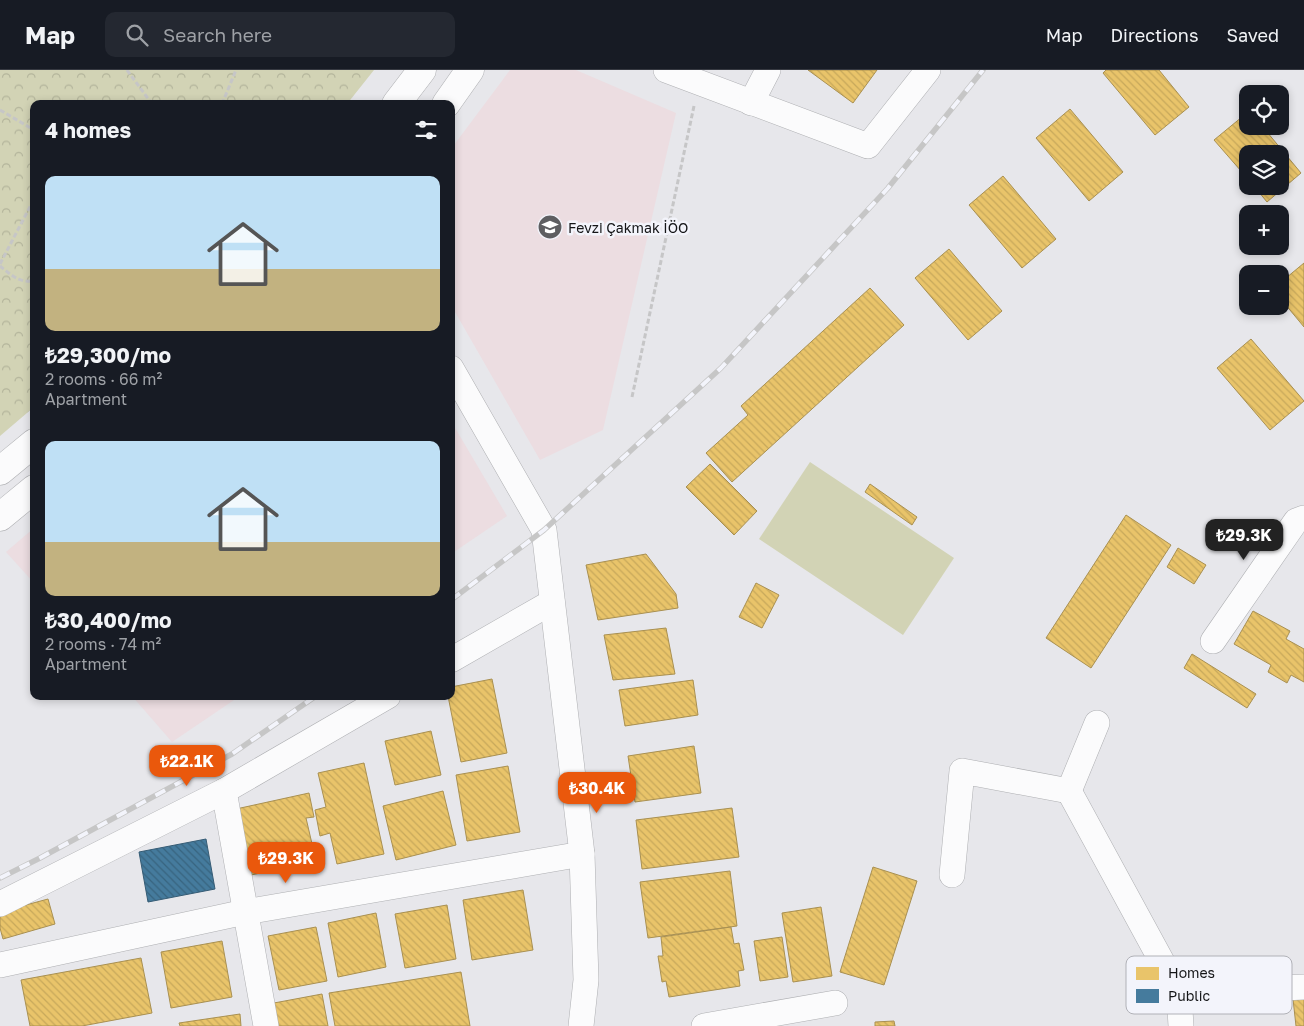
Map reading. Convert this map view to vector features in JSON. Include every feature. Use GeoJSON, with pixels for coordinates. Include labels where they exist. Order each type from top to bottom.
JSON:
{"type":"FeatureCollection","features":[{"type":"Feature","properties":{"kind":"main road"},"geometry":{"type":"LineString","coordinates":[[399,100],[422,70]]}},
{"type":"Feature","properties":{"kind":"main road"},"geometry":{"type":"LineString","coordinates":[[449,100],[470,70]]}},
{"type":"Feature","properties":{"kind":"main road"},"geometry":{"type":"LineString","coordinates":[[0,471],[30,446]]}},
{"type":"Feature","properties":{"kind":"main road"},"geometry":{"type":"LineString","coordinates":[[0,517],[30,491]]}},
{"type":"Feature","properties":{"kind":"street"},"geometry":{"type":"LineString","coordinates":[[666,70],[701,77],[751,102],[868,146],[928,70]]}},
{"type":"Feature","properties":{"kind":"street"},"geometry":{"type":"LineString","coordinates":[[751,102],[768,70]]}},
{"type":"Feature","properties":{"kind":"street"},"geometry":{"type":"LineString","coordinates":[[455,375],[544,530],[582,854],[586,980],[580,1026]]}},
{"type":"Feature","properties":{"kind":"street"},"geometry":{"type":"LineString","coordinates":[[1213,641],[1296,521],[1304,518]]}},
{"type":"Feature","properties":{"kind":"street"},"geometry":{"type":"LineString","coordinates":[[455,658],[552,602]]}},
{"type":"Feature","properties":{"kind":"street"},"geometry":{"type":"LineString","coordinates":[[0,904],[224,791],[381,700]]}},
{"type":"Feature","properties":{"kind":"street"},"geometry":{"type":"LineString","coordinates":[[1069,791],[1097,723]]}},
{"type":"Feature","properties":{"kind":"street"},"geometry":{"type":"LineString","coordinates":[[952,875],[962,771],[1069,791]]}},
{"type":"Feature","properties":{"kind":"street"},"geometry":{"type":"LineString","coordinates":[[224,791],[244,912],[266,1026]]}},
{"type":"Feature","properties":{"kind":"street"},"geometry":{"type":"LineString","coordinates":[[1069,791],[1158,956]]}},
{"type":"Feature","properties":{"kind":"street"},"geometry":{"type":"LineString","coordinates":[[0,965],[244,912],[582,854]]}},
{"type":"Feature","properties":{"kind":"street"},"geometry":{"type":"LineString","coordinates":[[704,1026],[835,1003]]}},
{"type":"Feature","properties":{"kind":"path"},"geometry":{"type":"LineString","coordinates":[[127,70],[149,100]]}},
{"type":"Feature","properties":{"kind":"path"},"geometry":{"type":"LineString","coordinates":[[224,100],[236,70]]}},
{"type":"Feature","properties":{"kind":"path"},"geometry":{"type":"LineString","coordinates":[[632,397],[701,77]]}},
{"type":"Feature","properties":{"kind":"path"},"geometry":{"type":"LineString","coordinates":[[0,110],[30,128]]}},
{"type":"Feature","properties":{"kind":"path"},"geometry":{"type":"LineString","coordinates":[[30,207],[0,265],[16,278],[30,281]]}},
{"type":"Feature","properties":{"kind":"shaded area","name":"Fevzi Çakmak İÖO"},"geometry":{"type":"Polygon","coordinates":[[[510,70],[576,70],[676,113],[603,430],[540,460],[455,312],[455,144],[510,70]]]}},
{"type":"Feature","properties":{"kind":"shaded area"},"geometry":{"type":"Polygon","coordinates":[[[455,428],[507,516],[455,551],[455,428]]]}},
{"type":"Feature","properties":{"kind":"shaded area"},"geometry":{"type":"Polygon","coordinates":[[[30,531],[30,579],[6,552],[30,531]]]}},
{"type":"Feature","properties":{"kind":"shaded area"},"geometry":{"type":"Polygon","coordinates":[[[135,700],[234,700],[172,742],[135,700]]]}},
{"type":"Feature","properties":{"kind":"green space"},"geometry":{"type":"Polygon","coordinates":[[[0,70],[374,70],[350,100],[30,100],[30,410],[0,436],[0,70]]]}},
{"type":"Feature","properties":{"kind":"green space"},"geometry":{"type":"Polygon","coordinates":[[[810,462],[954,558],[903,635],[759,539],[810,462]]]}},
{"type":"Feature","properties":{"kind":"building: Homes"},"geometry":{"type":"Polygon","coordinates":[[[808,70],[877,70],[853,103],[808,70]]]}},
{"type":"Feature","properties":{"kind":"building: Homes"},"geometry":{"type":"Polygon","coordinates":[[[1106,70],[1159,70],[1189,107],[1155,135],[1103,73],[1106,70]]]}},
{"type":"Feature","properties":{"kind":"building: Homes"},"geometry":{"type":"Polygon","coordinates":[[[1070,109],[1123,172],[1089,201],[1036,138],[1070,109]]]}},
{"type":"Feature","properties":{"kind":"building: Homes"},"geometry":{"type":"Polygon","coordinates":[[[1239,119],[1239,135],[1269,135],[1278,145],[1239,145],[1239,169],[1214,140],[1239,119]]]}},
{"type":"Feature","properties":{"kind":"building: Homes"},"geometry":{"type":"Polygon","coordinates":[[[1289,159],[1301,173],[1289,183],[1289,159]]]}},
{"type":"Feature","properties":{"kind":"building: Homes"},"geometry":{"type":"Polygon","coordinates":[[[1003,176],[1056,239],[1022,268],[969,205],[1003,176]]]}},
{"type":"Feature","properties":{"kind":"building: Homes"},"geometry":{"type":"Polygon","coordinates":[[[1261,195],[1275,195],[1267,202],[1261,195]]]}},
{"type":"Feature","properties":{"kind":"building: Homes"},"geometry":{"type":"Polygon","coordinates":[[[949,249],[1002,311],[968,340],[915,278],[949,249]]]}},
{"type":"Feature","properties":{"kind":"building: Homes"},"geometry":{"type":"Polygon","coordinates":[[[1304,263],[1304,327],[1289,309],[1289,276],[1304,263]]]}},
{"type":"Feature","properties":{"kind":"building: Homes"},"geometry":{"type":"Polygon","coordinates":[[[870,288],[904,325],[732,482],[706,453],[748,415],[741,406],[870,288]]]}},
{"type":"Feature","properties":{"kind":"building: Homes"},"geometry":{"type":"Polygon","coordinates":[[[1251,339],[1304,401],[1270,430],[1217,368],[1251,339]]]}},
{"type":"Feature","properties":{"kind":"building: Homes"},"geometry":{"type":"Polygon","coordinates":[[[710,464],[757,511],[734,535],[686,487],[710,464]]]}},
{"type":"Feature","properties":{"kind":"building: Homes"},"geometry":{"type":"Polygon","coordinates":[[[870,484],[917,517],[912,525],[865,492],[870,484]]]}},
{"type":"Feature","properties":{"kind":"building: Homes"},"geometry":{"type":"Polygon","coordinates":[[[1126,515],[1171,545],[1091,668],[1046,638],[1126,515]]]}},
{"type":"Feature","properties":{"kind":"building: Homes"},"geometry":{"type":"Polygon","coordinates":[[[1178,548],[1206,565],[1194,584],[1167,567],[1178,548]]]}},
{"type":"Feature","properties":{"kind":"building: Homes"},"geometry":{"type":"Polygon","coordinates":[[[646,554],[676,594],[678,608],[598,620],[586,565],[646,554]]]}},
{"type":"Feature","properties":{"kind":"building: Homes"},"geometry":{"type":"Polygon","coordinates":[[[756,583],[779,595],[762,628],[739,617],[756,583]]]}},
{"type":"Feature","properties":{"kind":"building: Homes"},"geometry":{"type":"Polygon","coordinates":[[[1253,611],[1290,631],[1286,639],[1304,649],[1304,682],[1291,675],[1287,683],[1268,672],[1271,665],[1234,644],[1253,611]]]}},
{"type":"Feature","properties":{"kind":"building: Homes"},"geometry":{"type":"Polygon","coordinates":[[[666,628],[675,674],[613,680],[604,635],[666,628]]]}},
{"type":"Feature","properties":{"kind":"building: Homes"},"geometry":{"type":"Polygon","coordinates":[[[1192,654],[1256,694],[1247,708],[1184,668],[1192,654]]]}},
{"type":"Feature","properties":{"kind":"building: Homes"},"geometry":{"type":"Polygon","coordinates":[[[492,679],[507,753],[461,762],[449,700],[455,700],[455,686],[492,679]]]}},
{"type":"Feature","properties":{"kind":"building: Homes"},"geometry":{"type":"Polygon","coordinates":[[[693,680],[698,715],[625,726],[619,690],[693,680]]]}},
{"type":"Feature","properties":{"kind":"building: Homes"},"geometry":{"type":"Polygon","coordinates":[[[431,731],[441,775],[395,785],[385,741],[431,731]]]}},
{"type":"Feature","properties":{"kind":"building: Homes"},"geometry":{"type":"Polygon","coordinates":[[[694,746],[701,793],[635,802],[628,756],[694,746]]]}},
{"type":"Feature","properties":{"kind":"building: Homes"},"geometry":{"type":"Polygon","coordinates":[[[364,763],[384,854],[337,864],[330,833],[320,836],[315,810],[326,807],[318,773],[364,763]]]}},
{"type":"Feature","properties":{"kind":"building: Homes"},"geometry":{"type":"Polygon","coordinates":[[[508,766],[520,832],[467,841],[456,775],[508,766]]]}},
{"type":"Feature","properties":{"kind":"building: Homes"},"geometry":{"type":"Polygon","coordinates":[[[443,791],[456,845],[396,860],[383,806],[443,791]]]}},
{"type":"Feature","properties":{"kind":"building: Homes"},"geometry":{"type":"Polygon","coordinates":[[[309,793],[314,817],[306,818],[316,861],[251,875],[236,809],[309,793]]]}},
{"type":"Feature","properties":{"kind":"building: Homes"},"geometry":{"type":"Polygon","coordinates":[[[732,808],[739,857],[642,869],[636,820],[732,808]]]}},
{"type":"Feature","properties":{"kind":"building: Homes"},"geometry":{"type":"Polygon","coordinates":[[[873,867],[917,881],[884,985],[840,972],[873,867]]]}},
{"type":"Feature","properties":{"kind":"building: Homes"},"geometry":{"type":"Polygon","coordinates":[[[730,871],[737,926],[648,938],[640,882],[730,871]]]}},
{"type":"Feature","properties":{"kind":"building: Homes"},"geometry":{"type":"Polygon","coordinates":[[[523,890],[533,950],[472,960],[463,900],[523,890]]]}},
{"type":"Feature","properties":{"kind":"building: Homes"},"geometry":{"type":"Polygon","coordinates":[[[48,899],[55,924],[3,939],[0,928],[0,912],[48,899]]]}},
{"type":"Feature","properties":{"kind":"building: Homes"},"geometry":{"type":"Polygon","coordinates":[[[447,905],[456,959],[405,968],[395,914],[447,905]]]}},
{"type":"Feature","properties":{"kind":"building: Homes"},"geometry":{"type":"Polygon","coordinates":[[[821,907],[832,976],[793,982],[782,913],[821,907]]]}},
{"type":"Feature","properties":{"kind":"building: Homes"},"geometry":{"type":"Polygon","coordinates":[[[376,913],[386,967],[338,977],[328,923],[376,913]]]}},
{"type":"Feature","properties":{"kind":"building: Homes"},"geometry":{"type":"Polygon","coordinates":[[[316,927],[327,981],[279,990],[268,936],[316,927]]]}},
{"type":"Feature","properties":{"kind":"building: Homes"},"geometry":{"type":"Polygon","coordinates":[[[731,927],[734,944],[739,943],[744,970],[738,971],[740,986],[669,997],[666,981],[662,982],[658,956],[663,956],[661,937],[731,927]]]}},
{"type":"Feature","properties":{"kind":"building: Homes"},"geometry":{"type":"Polygon","coordinates":[[[782,937],[788,977],[760,981],[754,941],[782,937]]]}},
{"type":"Feature","properties":{"kind":"building: Homes"},"geometry":{"type":"Polygon","coordinates":[[[222,941],[232,997],[171,1008],[161,952],[222,941]]]}},
{"type":"Feature","properties":{"kind":"building: Homes"},"geometry":{"type":"Polygon","coordinates":[[[141,958],[152,1013],[82,1026],[30,1026],[21,980],[141,958]]]}},
{"type":"Feature","properties":{"kind":"building: Homes"},"geometry":{"type":"Polygon","coordinates":[[[461,972],[470,1026],[335,1026],[329,993],[461,972]]]}},
{"type":"Feature","properties":{"kind":"building: Homes"},"geometry":{"type":"Polygon","coordinates":[[[322,994],[328,1026],[278,1026],[274,1003],[322,994]]]}},
{"type":"Feature","properties":{"kind":"building: Homes"},"geometry":{"type":"Polygon","coordinates":[[[1304,997],[1304,1026],[1296,1026],[1293,999],[1304,997]]]}},
{"type":"Feature","properties":{"kind":"building: Homes"},"geometry":{"type":"Polygon","coordinates":[[[240,1014],[241,1026],[180,1026],[179,1023],[240,1014]]]}},
{"type":"Feature","properties":{"kind":"building: Homes"},"geometry":{"type":"Polygon","coordinates":[[[894,1021],[895,1026],[875,1026],[875,1022],[894,1021]]]}},
{"type":"Feature","properties":{"kind":"building: Public"},"geometry":{"type":"Polygon","coordinates":[[[206,839],[215,889],[148,902],[139,852],[206,839]]]}},
{"type":"Feature","properties":{"kind":"railway"},"geometry":{"type":"LineString","coordinates":[[455,597],[544,530],[721,368],[888,188],[983,70]]}},
{"type":"Feature","properties":{"kind":"railway"},"geometry":{"type":"LineString","coordinates":[[0,878],[232,754],[310,700]]}},
{"type":"Feature","properties":{"kind":"place","name":"Fevzi Çakmak İÖO"},"geometry":{"type":"Point","coordinates":[550,227]}}]}
